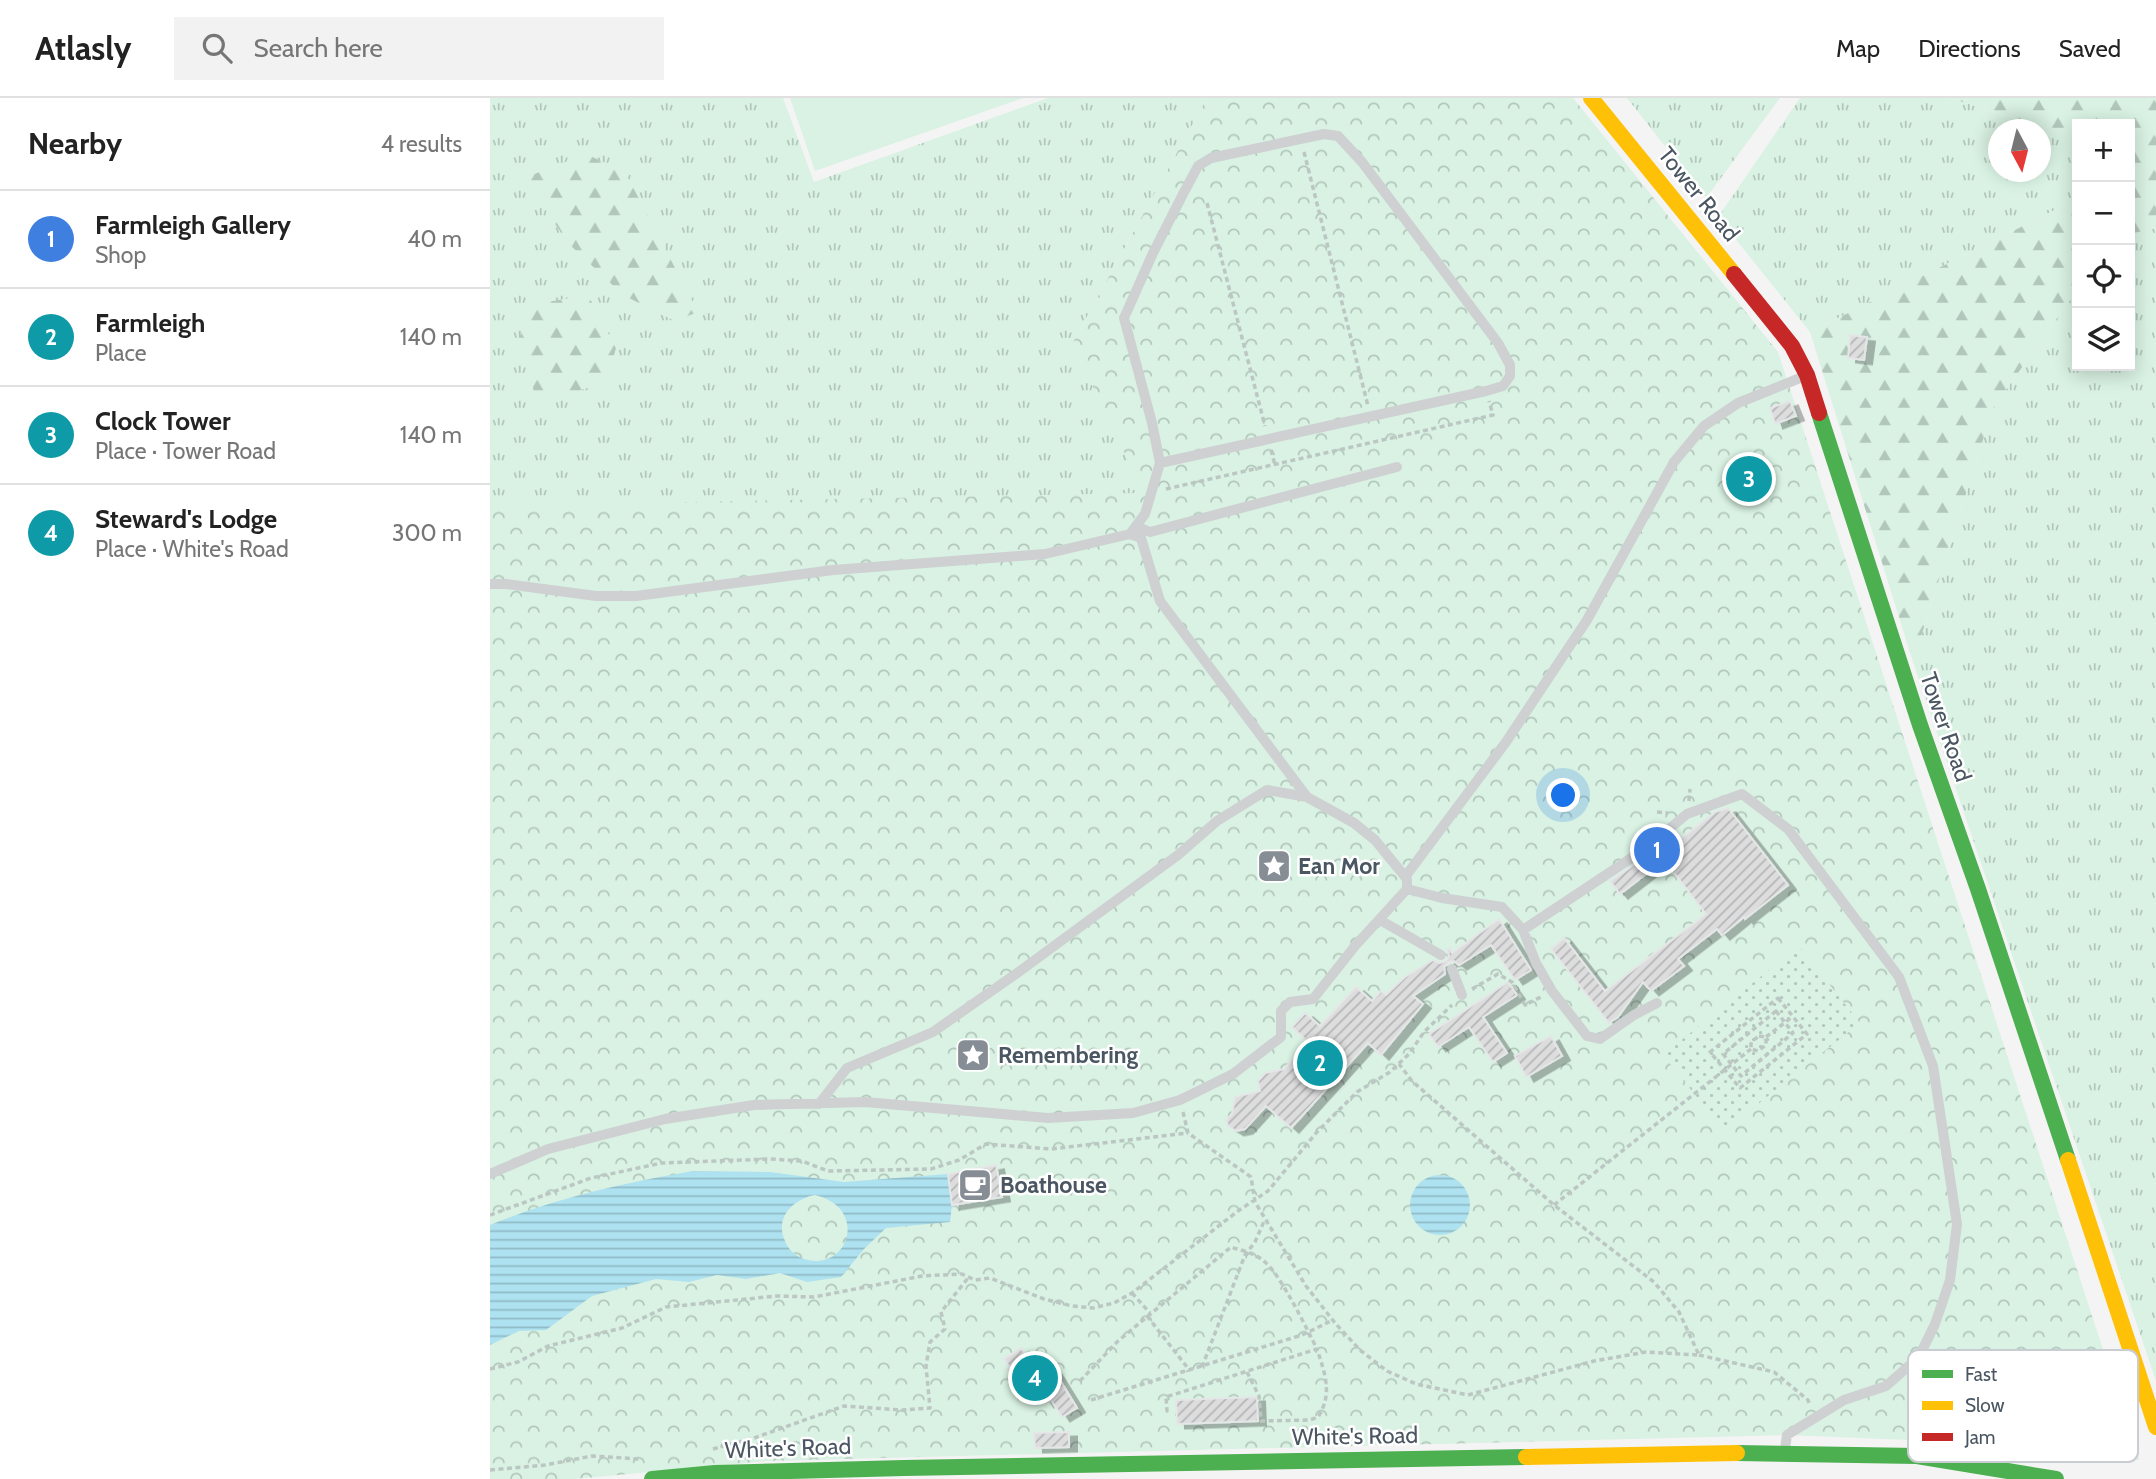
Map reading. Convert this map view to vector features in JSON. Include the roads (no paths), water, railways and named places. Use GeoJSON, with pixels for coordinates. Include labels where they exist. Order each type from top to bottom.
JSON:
{"type":"FeatureCollection","features":[{"type":"Feature","properties":{"kind":"street","name":"Tower Road"},"geometry":{"type":"LineString","coordinates":[[1591,98],[1792,346],[1807,375],[1920,725],[1978,889],[2131,1350]]}},
{"type":"Feature","properties":{"kind":"street","name":"Tower Road"},"geometry":{"type":"LineString","coordinates":[[2138,1373],[2156,1427]]}},
{"type":"Feature","properties":{"kind":"street","name":"White's Road"},"geometry":{"type":"LineString","coordinates":[[652,1479],[715,1473],[902,1473],[1365,1459],[1785,1452],[1908,1456]]}},
{"type":"Feature","properties":{"kind":"street","name":"White's Road"},"geometry":{"type":"LineString","coordinates":[[1953,1462],[2056,1479]]}},
{"type":"Feature","properties":{"kind":"lane"},"geometry":{"type":"LineString","coordinates":[[1133,530],[1144,514],[1160,463],[1124,318],[1198,166],[1211,158],[1324,134],[1338,136],[1351,147],[1498,343],[1510,365],[1510,376],[1503,386],[1486,391],[1160,463]]}},
{"type":"Feature","properties":{"kind":"lane"},"geometry":{"type":"LineString","coordinates":[[1405,877],[1514,731],[1587,620],[1674,463],[1696,435],[1704,426],[1738,403],[1807,375]]}},
{"type":"Feature","properties":{"kind":"lane"},"geometry":{"type":"LineString","coordinates":[[490,583],[596,596],[636,596],[833,570],[1045,554],[1133,530],[1150,532],[1397,467]]}},
{"type":"Feature","properties":{"kind":"lane"},"geometry":{"type":"LineString","coordinates":[[1133,530],[1141,538],[1160,601],[1307,797]]}},
{"type":"Feature","properties":{"kind":"lane"},"geometry":{"type":"LineString","coordinates":[[819,1104],[846,1068],[933,1032],[1178,855],[1217,821],[1267,790],[1307,797],[1354,823],[1375,840],[1405,877],[1407,889]]}},
{"type":"Feature","properties":{"kind":"lane"},"geometry":{"type":"LineString","coordinates":[[1523,929],[1645,849],[1687,814],[1742,794],[1788,829],[1899,977],[1933,1066],[1957,1224],[1950,1280],[1935,1324],[1922,1350]]}},
{"type":"Feature","properties":{"kind":"lane"},"geometry":{"type":"LineString","coordinates":[[490,1174],[548,1149],[665,1119],[754,1105],[865,1102],[1048,1118],[1133,1113],[1180,1100],[1233,1074],[1281,1037],[1281,1011],[1290,1002],[1313,999],[1355,946],[1407,889]]}},
{"type":"Feature","properties":{"kind":"lane"},"geometry":{"type":"LineString","coordinates":[[1407,889],[1442,898],[1502,907],[1523,929],[1536,964],[1552,991],[1587,1036],[1600,1039],[1634,1015],[1657,1003]]}},
{"type":"Feature","properties":{"kind":"lane"},"geometry":{"type":"LineString","coordinates":[[1380,920],[1441,955]]}},
{"type":"Feature","properties":{"kind":"lane"},"geometry":{"type":"LineString","coordinates":[[1452,970],[1462,995]]}},
{"type":"Feature","properties":{"kind":"lane"},"geometry":{"type":"LineString","coordinates":[[1785,1452],[1787,1435],[1844,1401],[1886,1386],[1908,1367]]}},
{"type":"Feature","properties":{"kind":"water"},"geometry":{"type":"Polygon","coordinates":[[[693,1171],[770,1172],[844,1182],[948,1174],[952,1205],[950,1222],[886,1228],[841,1277],[807,1282],[780,1273],[746,1279],[717,1275],[689,1282],[656,1279],[592,1296],[546,1330],[519,1331],[490,1345],[490,1225],[565,1199],[693,1171]],[[815,1195],[800,1200],[788,1210],[782,1224],[782,1232],[792,1252],[804,1259],[819,1261],[832,1257],[841,1248],[847,1237],[847,1225],[843,1212],[832,1202],[815,1195]]]}},
{"type":"Feature","properties":{"kind":"water"},"geometry":{"type":"Polygon","coordinates":[[[1440,1175],[1457,1180],[1465,1188],[1470,1205],[1465,1222],[1457,1230],[1440,1235],[1423,1230],[1415,1222],[1410,1205],[1415,1188],[1423,1180],[1440,1175]]]}},
{"type":"Feature","properties":{"kind":"place","name":"Clock Tower"},"geometry":{"type":"Point","coordinates":[1749,479]}},
{"type":"Feature","properties":{"kind":"place","name":"Farmleigh Gallery"},"geometry":{"type":"Point","coordinates":[1657,850]}},
{"type":"Feature","properties":{"kind":"place","name":"Ean Mor"},"geometry":{"type":"Point","coordinates":[1274,866]}},
{"type":"Feature","properties":{"kind":"place","name":"Remembering"},"geometry":{"type":"Point","coordinates":[973,1055]}},
{"type":"Feature","properties":{"kind":"place","name":"Farmleigh"},"geometry":{"type":"Point","coordinates":[1320,1063]}},
{"type":"Feature","properties":{"kind":"place","name":"Boathouse"},"geometry":{"type":"Point","coordinates":[975,1185]}},
{"type":"Feature","properties":{"kind":"place","name":"Steward's Lodge"},"geometry":{"type":"Point","coordinates":[1035,1378]}}]}
